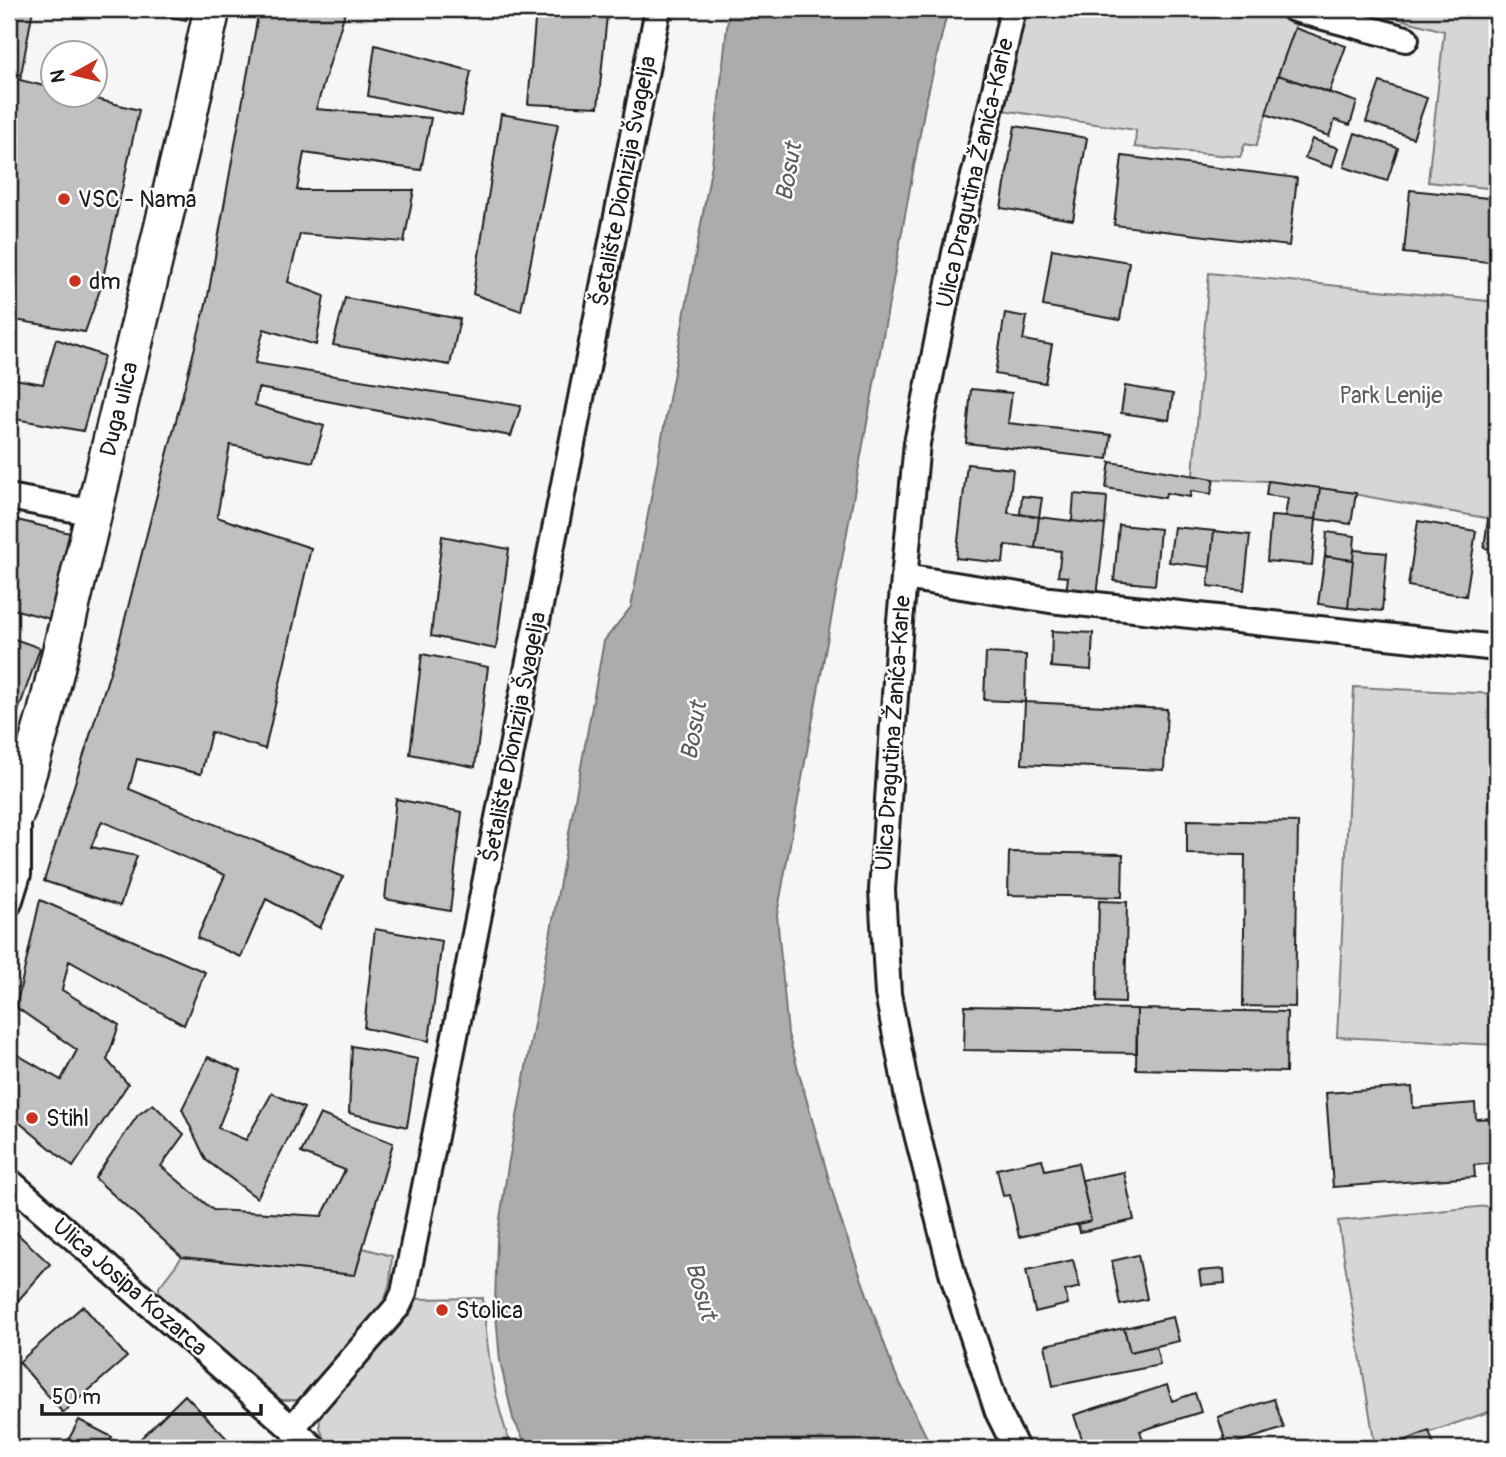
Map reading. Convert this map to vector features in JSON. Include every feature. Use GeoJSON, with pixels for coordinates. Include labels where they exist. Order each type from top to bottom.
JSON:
{"type":"FeatureCollection","features":[{"type":"Feature","properties":{"kind":"main road","name":"Duga ulica"},"geometry":{"type":"LineString","coordinates":[[14,819],[45,716],[186,133],[212,9]]}},
{"type":"Feature","properties":{"kind":"street","name":"Šetalište Dionizija Švagelja"},"geometry":{"type":"LineString","coordinates":[[292,1428],[398,1307],[404,1293],[658,9]]}},
{"type":"Feature","properties":{"kind":"street","name":"Ulica Dragutina Žanića-Karle"},"geometry":{"type":"LineString","coordinates":[[1013,9],[955,253],[917,443],[904,577],[882,890],[888,994],[908,1098],[953,1276],[998,1412],[1016,1448]]}},
{"type":"Feature","properties":{"kind":"street"},"geometry":{"type":"LineString","coordinates":[[1294,9],[1406,39]]}},
{"type":"Feature","properties":{"kind":"street"},"geometry":{"type":"LineString","coordinates":[[9,497],[94,513]]}},
{"type":"Feature","properties":{"kind":"street"},"geometry":{"type":"LineString","coordinates":[[904,577],[1062,601],[1497,648]]}},
{"type":"Feature","properties":{"kind":"street","name":"Duga ulica"},"geometry":{"type":"LineString","coordinates":[[9,903],[18,874],[14,819]]}},
{"type":"Feature","properties":{"kind":"street","name":"Ulica Josipa Kozarca"},"geometry":{"type":"LineString","coordinates":[[9,1181],[314,1448]]}},
{"type":"Feature","properties":{"kind":"green space"},"geometry":{"type":"Polygon","coordinates":[[[1026,9],[1301,9],[1256,146],[1245,144],[1240,157],[1135,147],[1136,130],[1002,110],[1026,9]]]}},
{"type":"Feature","properties":{"kind":"green space"},"geometry":{"type":"Polygon","coordinates":[[[1362,9],[1497,9],[1497,189],[1428,182],[1444,31],[1362,9]]]}},
{"type":"Feature","properties":{"kind":"green space","name":"Park Lenije"},"geometry":{"type":"Polygon","coordinates":[[[1209,273],[1497,302],[1497,520],[1320,488],[1193,475],[1209,273]]]}},
{"type":"Feature","properties":{"kind":"green space"},"geometry":{"type":"Polygon","coordinates":[[[1354,687],[1497,694],[1497,1045],[1337,1037],[1354,687]]]}},
{"type":"Feature","properties":{"kind":"green space"},"geometry":{"type":"Polygon","coordinates":[[[1497,1205],[1497,1409],[1396,1444],[1375,1446],[1338,1221],[1497,1205]]]}},
{"type":"Feature","properties":{"kind":"green space"},"geometry":{"type":"Polygon","coordinates":[[[363,1248],[392,1256],[390,1282],[384,1303],[298,1400],[281,1400],[159,1294],[159,1287],[182,1257],[355,1275],[363,1248]]]}},
{"type":"Feature","properties":{"kind":"green space"},"geometry":{"type":"Polygon","coordinates":[[[483,1298],[492,1374],[512,1448],[334,1448],[326,1440],[320,1429],[320,1414],[400,1326],[412,1299],[483,1298]]]}},
{"type":"Feature","properties":{"kind":"water","name":"Bosut"},"geometry":{"type":"Polygon","coordinates":[[[729,9],[948,9],[925,106],[777,915],[788,1034],[839,1215],[894,1371],[932,1448],[528,1448],[513,1419],[500,1361],[495,1303],[497,1239],[508,1166],[604,641],[631,607],[712,164],[729,9]]]}},
{"type":"Feature","properties":{"kind":"building","name":"VSC - Nama"},"geometry":{"type":"Polygon","coordinates":[[[9,9],[33,9],[20,80],[38,84],[38,108],[108,108],[108,102],[139,110],[101,287],[85,332],[9,319],[9,9]]]}},
{"type":"Feature","properties":{"kind":"building"},"geometry":{"type":"Polygon","coordinates":[[[137,9],[188,9],[186,20],[137,9]]]}},
{"type":"Feature","properties":{"kind":"building"},"geometry":{"type":"Polygon","coordinates":[[[259,9],[346,9],[316,109],[431,118],[421,170],[304,153],[297,190],[414,190],[404,242],[300,234],[288,282],[324,296],[316,345],[264,329],[255,363],[521,406],[511,436],[258,388],[255,405],[324,426],[313,462],[230,445],[217,517],[311,548],[265,749],[211,732],[201,774],[137,759],[129,789],[343,877],[320,928],[266,899],[241,957],[197,938],[225,875],[102,821],[91,847],[137,856],[120,906],[44,881],[117,650],[208,296],[259,9]]]}},
{"type":"Feature","properties":{"kind":"building"},"geometry":{"type":"Polygon","coordinates":[[[536,9],[607,15],[598,107],[528,104],[536,9]]]}},
{"type":"Feature","properties":{"kind":"building"},"geometry":{"type":"Polygon","coordinates":[[[1295,28],[1346,46],[1329,93],[1278,75],[1295,28]]]}},
{"type":"Feature","properties":{"kind":"building"},"geometry":{"type":"Polygon","coordinates":[[[375,45],[471,71],[462,116],[368,96],[375,45]]]}},
{"type":"Feature","properties":{"kind":"building"},"geometry":{"type":"Polygon","coordinates":[[[1278,75],[1357,102],[1350,125],[1335,120],[1329,136],[1266,114],[1278,75]]]}},
{"type":"Feature","properties":{"kind":"building"},"geometry":{"type":"Polygon","coordinates":[[[1380,82],[1427,98],[1413,138],[1366,122],[1380,82]]]}},
{"type":"Feature","properties":{"kind":"building"},"geometry":{"type":"Polygon","coordinates":[[[501,114],[558,124],[521,311],[473,294],[501,114]]]}},
{"type":"Feature","properties":{"kind":"building"},"geometry":{"type":"Polygon","coordinates":[[[1015,126],[1087,138],[1073,220],[1001,208],[1015,126]]]}},
{"type":"Feature","properties":{"kind":"building"},"geometry":{"type":"Polygon","coordinates":[[[1355,133],[1398,148],[1387,181],[1344,167],[1355,133]]]}},
{"type":"Feature","properties":{"kind":"building"},"geometry":{"type":"Polygon","coordinates":[[[1312,139],[1338,148],[1332,167],[1305,158],[1312,139]]]}},
{"type":"Feature","properties":{"kind":"building"},"geometry":{"type":"Polygon","coordinates":[[[1122,156],[1297,178],[1289,246],[1114,225],[1122,156]]]}},
{"type":"Feature","properties":{"kind":"building"},"geometry":{"type":"Polygon","coordinates":[[[1410,190],[1497,199],[1497,263],[1404,253],[1410,190]]]}},
{"type":"Feature","properties":{"kind":"building"},"geometry":{"type":"Polygon","coordinates":[[[1052,249],[1129,262],[1120,320],[1043,306],[1052,249]]]}},
{"type":"Feature","properties":{"kind":"building"},"geometry":{"type":"Polygon","coordinates":[[[345,298],[460,319],[450,365],[333,345],[345,298]]]}},
{"type":"Feature","properties":{"kind":"building"},"geometry":{"type":"Polygon","coordinates":[[[1005,313],[1027,317],[1023,340],[1052,345],[1045,383],[995,374],[1005,313]]]}},
{"type":"Feature","properties":{"kind":"building"},"geometry":{"type":"Polygon","coordinates":[[[56,339],[104,356],[83,431],[9,418],[9,378],[43,384],[56,339]]]}},
{"type":"Feature","properties":{"kind":"building"},"geometry":{"type":"Polygon","coordinates":[[[1125,386],[1173,394],[1169,420],[1121,413],[1125,386]]]}},
{"type":"Feature","properties":{"kind":"building"},"geometry":{"type":"Polygon","coordinates":[[[971,389],[1012,393],[1008,423],[1111,435],[1108,459],[966,443],[971,389]]]}},
{"type":"Feature","properties":{"kind":"building"},"geometry":{"type":"Polygon","coordinates":[[[1110,462],[1214,479],[1211,494],[1191,491],[1190,497],[1166,493],[1165,498],[1106,488],[1110,462]]]}},
{"type":"Feature","properties":{"kind":"building"},"geometry":{"type":"Polygon","coordinates":[[[967,464],[1013,469],[1008,513],[1039,517],[1035,548],[1005,545],[1003,563],[956,558],[967,464]]]}},
{"type":"Feature","properties":{"kind":"building"},"geometry":{"type":"Polygon","coordinates":[[[1268,481],[1320,488],[1316,519],[1285,517],[1288,498],[1266,495],[1268,481]]]}},
{"type":"Feature","properties":{"kind":"building"},"geometry":{"type":"Polygon","coordinates":[[[1320,488],[1356,493],[1351,524],[1316,519],[1320,488]]]}},
{"type":"Feature","properties":{"kind":"building"},"geometry":{"type":"Polygon","coordinates":[[[1074,494],[1107,497],[1105,525],[1072,521],[1074,494]]]}},
{"type":"Feature","properties":{"kind":"building"},"geometry":{"type":"Polygon","coordinates":[[[1022,496],[1042,498],[1039,517],[1020,514],[1022,496]]]}},
{"type":"Feature","properties":{"kind":"building"},"geometry":{"type":"Polygon","coordinates":[[[1271,516],[1316,519],[1312,565],[1267,561],[1271,516]]]}},
{"type":"Feature","properties":{"kind":"building"},"geometry":{"type":"Polygon","coordinates":[[[1039,517],[1105,525],[1097,597],[1066,593],[1068,577],[1058,576],[1061,551],[1035,548],[1039,517]]]}},
{"type":"Feature","properties":{"kind":"building"},"geometry":{"type":"Polygon","coordinates":[[[9,518],[74,534],[54,620],[9,608],[9,518]]]}},
{"type":"Feature","properties":{"kind":"building"},"geometry":{"type":"Polygon","coordinates":[[[1488,519],[1497,520],[1497,550],[1484,548],[1488,519]]]}},
{"type":"Feature","properties":{"kind":"building"},"geometry":{"type":"Polygon","coordinates":[[[1418,521],[1476,531],[1466,596],[1408,586],[1418,521]]]}},
{"type":"Feature","properties":{"kind":"building"},"geometry":{"type":"Polygon","coordinates":[[[1119,525],[1160,529],[1155,585],[1114,581],[1119,525]]]}},
{"type":"Feature","properties":{"kind":"building"},"geometry":{"type":"Polygon","coordinates":[[[1174,527],[1214,531],[1210,567],[1169,562],[1174,527]]]}},
{"type":"Feature","properties":{"kind":"building"},"geometry":{"type":"Polygon","coordinates":[[[1214,531],[1250,535],[1244,590],[1208,586],[1214,531]]]}},
{"type":"Feature","properties":{"kind":"building"},"geometry":{"type":"Polygon","coordinates":[[[1327,532],[1355,536],[1353,560],[1325,556],[1327,532]]]}},
{"type":"Feature","properties":{"kind":"building"},"geometry":{"type":"Polygon","coordinates":[[[442,536],[509,549],[496,649],[431,636],[442,536]]]}},
{"type":"Feature","properties":{"kind":"building"},"geometry":{"type":"Polygon","coordinates":[[[1354,550],[1387,553],[1382,611],[1348,608],[1354,550]]]}},
{"type":"Feature","properties":{"kind":"building"},"geometry":{"type":"Polygon","coordinates":[[[1325,556],[1353,560],[1348,608],[1318,604],[1325,556]]]}},
{"type":"Feature","properties":{"kind":"building"},"geometry":{"type":"Polygon","coordinates":[[[1052,631],[1093,633],[1091,670],[1051,667],[1052,631]]]}},
{"type":"Feature","properties":{"kind":"building"},"geometry":{"type":"Polygon","coordinates":[[[9,637],[40,648],[9,738],[9,637]]]}},
{"type":"Feature","properties":{"kind":"building"},"geometry":{"type":"Polygon","coordinates":[[[986,653],[1026,655],[1025,702],[984,700],[986,653]]]}},
{"type":"Feature","properties":{"kind":"building"},"geometry":{"type":"Polygon","coordinates":[[[422,654],[488,667],[475,767],[410,754],[422,654]]]}},
{"type":"Feature","properties":{"kind":"building"},"geometry":{"type":"Polygon","coordinates":[[[1025,702],[1167,709],[1164,770],[1022,764],[1025,702]]]}},
{"type":"Feature","properties":{"kind":"building"},"geometry":{"type":"Polygon","coordinates":[[[396,799],[462,812],[450,911],[385,899],[396,799]]]}},
{"type":"Feature","properties":{"kind":"building"},"geometry":{"type":"Polygon","coordinates":[[[1187,820],[1298,822],[1295,1007],[1243,1006],[1245,855],[1187,854],[1187,820]]]}},
{"type":"Feature","properties":{"kind":"building"},"geometry":{"type":"Polygon","coordinates":[[[1009,852],[1123,854],[1122,897],[1008,895],[1009,852]]]}},
{"type":"Feature","properties":{"kind":"building"},"geometry":{"type":"Polygon","coordinates":[[[40,900],[205,972],[184,1025],[69,961],[62,990],[119,1025],[107,1060],[128,1084],[73,1167],[9,1114],[9,1050],[61,1080],[77,1050],[16,1007],[40,900]]]}},
{"type":"Feature","properties":{"kind":"building"},"geometry":{"type":"Polygon","coordinates":[[[1099,901],[1127,902],[1125,1003],[1097,1002],[1099,901]]]}},
{"type":"Feature","properties":{"kind":"building"},"geometry":{"type":"Polygon","coordinates":[[[375,929],[442,941],[429,1041],[364,1028],[375,929]]]}},
{"type":"Feature","properties":{"kind":"building"},"geometry":{"type":"Polygon","coordinates":[[[965,1006],[1137,1009],[1137,1053],[964,1050],[965,1006]]]}},
{"type":"Feature","properties":{"kind":"building"},"geometry":{"type":"Polygon","coordinates":[[[1137,1009],[1287,1012],[1286,1072],[1136,1069],[1137,1009]]]}},
{"type":"Feature","properties":{"kind":"building"},"geometry":{"type":"Polygon","coordinates":[[[352,1046],[418,1059],[407,1127],[349,1113],[352,1046]]]}},
{"type":"Feature","properties":{"kind":"building"},"geometry":{"type":"Polygon","coordinates":[[[208,1057],[241,1071],[218,1128],[246,1140],[272,1093],[304,1108],[257,1198],[206,1160],[182,1109],[208,1057]]]}},
{"type":"Feature","properties":{"kind":"building"},"geometry":{"type":"Polygon","coordinates":[[[1412,1087],[1413,1108],[1475,1103],[1476,1119],[1497,1118],[1497,1163],[1474,1165],[1475,1177],[1333,1187],[1326,1093],[1412,1087]]]}},
{"type":"Feature","properties":{"kind":"building"},"geometry":{"type":"Polygon","coordinates":[[[153,1104],[184,1134],[161,1166],[213,1210],[322,1216],[345,1170],[301,1153],[320,1114],[393,1143],[355,1275],[182,1257],[95,1178],[138,1115],[153,1104]]]}},
{"type":"Feature","properties":{"kind":"building"},"geometry":{"type":"Polygon","coordinates":[[[1042,1159],[1045,1170],[1078,1163],[1091,1221],[1019,1237],[1010,1195],[1003,1196],[997,1169],[1042,1159]]]}},
{"type":"Feature","properties":{"kind":"building"},"geometry":{"type":"Polygon","coordinates":[[[1124,1172],[1134,1220],[1080,1232],[1078,1224],[1091,1221],[1082,1180],[1124,1172]]]}},
{"type":"Feature","properties":{"kind":"building"},"geometry":{"type":"Polygon","coordinates":[[[9,1226],[50,1264],[9,1311],[9,1226]]]}},
{"type":"Feature","properties":{"kind":"building"},"geometry":{"type":"Polygon","coordinates":[[[1138,1255],[1147,1299],[1120,1305],[1112,1261],[1138,1255]]]}},
{"type":"Feature","properties":{"kind":"building"},"geometry":{"type":"Polygon","coordinates":[[[1073,1260],[1080,1287],[1065,1291],[1068,1304],[1035,1312],[1026,1270],[1073,1260]]]}},
{"type":"Feature","properties":{"kind":"building"},"geometry":{"type":"Polygon","coordinates":[[[1224,1269],[1225,1283],[1201,1285],[1199,1271],[1224,1269]]]}},
{"type":"Feature","properties":{"kind":"building"},"geometry":{"type":"Polygon","coordinates":[[[83,1306],[127,1357],[63,1413],[19,1362],[83,1306]]]}},
{"type":"Feature","properties":{"kind":"building"},"geometry":{"type":"Polygon","coordinates":[[[1173,1317],[1179,1341],[1130,1352],[1124,1328],[1173,1317]]]}},
{"type":"Feature","properties":{"kind":"building"},"geometry":{"type":"Polygon","coordinates":[[[1124,1328],[1130,1352],[1156,1346],[1160,1365],[1053,1386],[1045,1345],[1124,1328]]]}},
{"type":"Feature","properties":{"kind":"building"},"geometry":{"type":"Polygon","coordinates":[[[1167,1385],[1172,1401],[1195,1393],[1201,1412],[1140,1431],[1145,1446],[1085,1448],[1074,1415],[1167,1385]]]}},
{"type":"Feature","properties":{"kind":"building"},"geometry":{"type":"Polygon","coordinates":[[[185,1395],[236,1448],[131,1448],[185,1395]]]}},
{"type":"Feature","properties":{"kind":"building"},"geometry":{"type":"Polygon","coordinates":[[[1274,1399],[1284,1428],[1227,1446],[1218,1417],[1274,1399]]]}},
{"type":"Feature","properties":{"kind":"building"},"geometry":{"type":"Polygon","coordinates":[[[79,1420],[112,1437],[106,1448],[64,1448],[79,1420]]]}},
{"type":"Feature","properties":{"kind":"building"},"geometry":{"type":"Polygon","coordinates":[[[1429,1431],[1435,1448],[1397,1448],[1396,1444],[1429,1431]]]}},
{"type":"Feature","properties":{"kind":"place","name":"VSC - Nama"},"geometry":{"type":"Point","coordinates":[64,199]}},
{"type":"Feature","properties":{"kind":"place","name":"dm"},"geometry":{"type":"Point","coordinates":[75,281]}},
{"type":"Feature","properties":{"kind":"place","name":"Stihl"},"geometry":{"type":"Point","coordinates":[32,1118]}},
{"type":"Feature","properties":{"kind":"place","name":"Stolica"},"geometry":{"type":"Point","coordinates":[442,1310]}}]}
